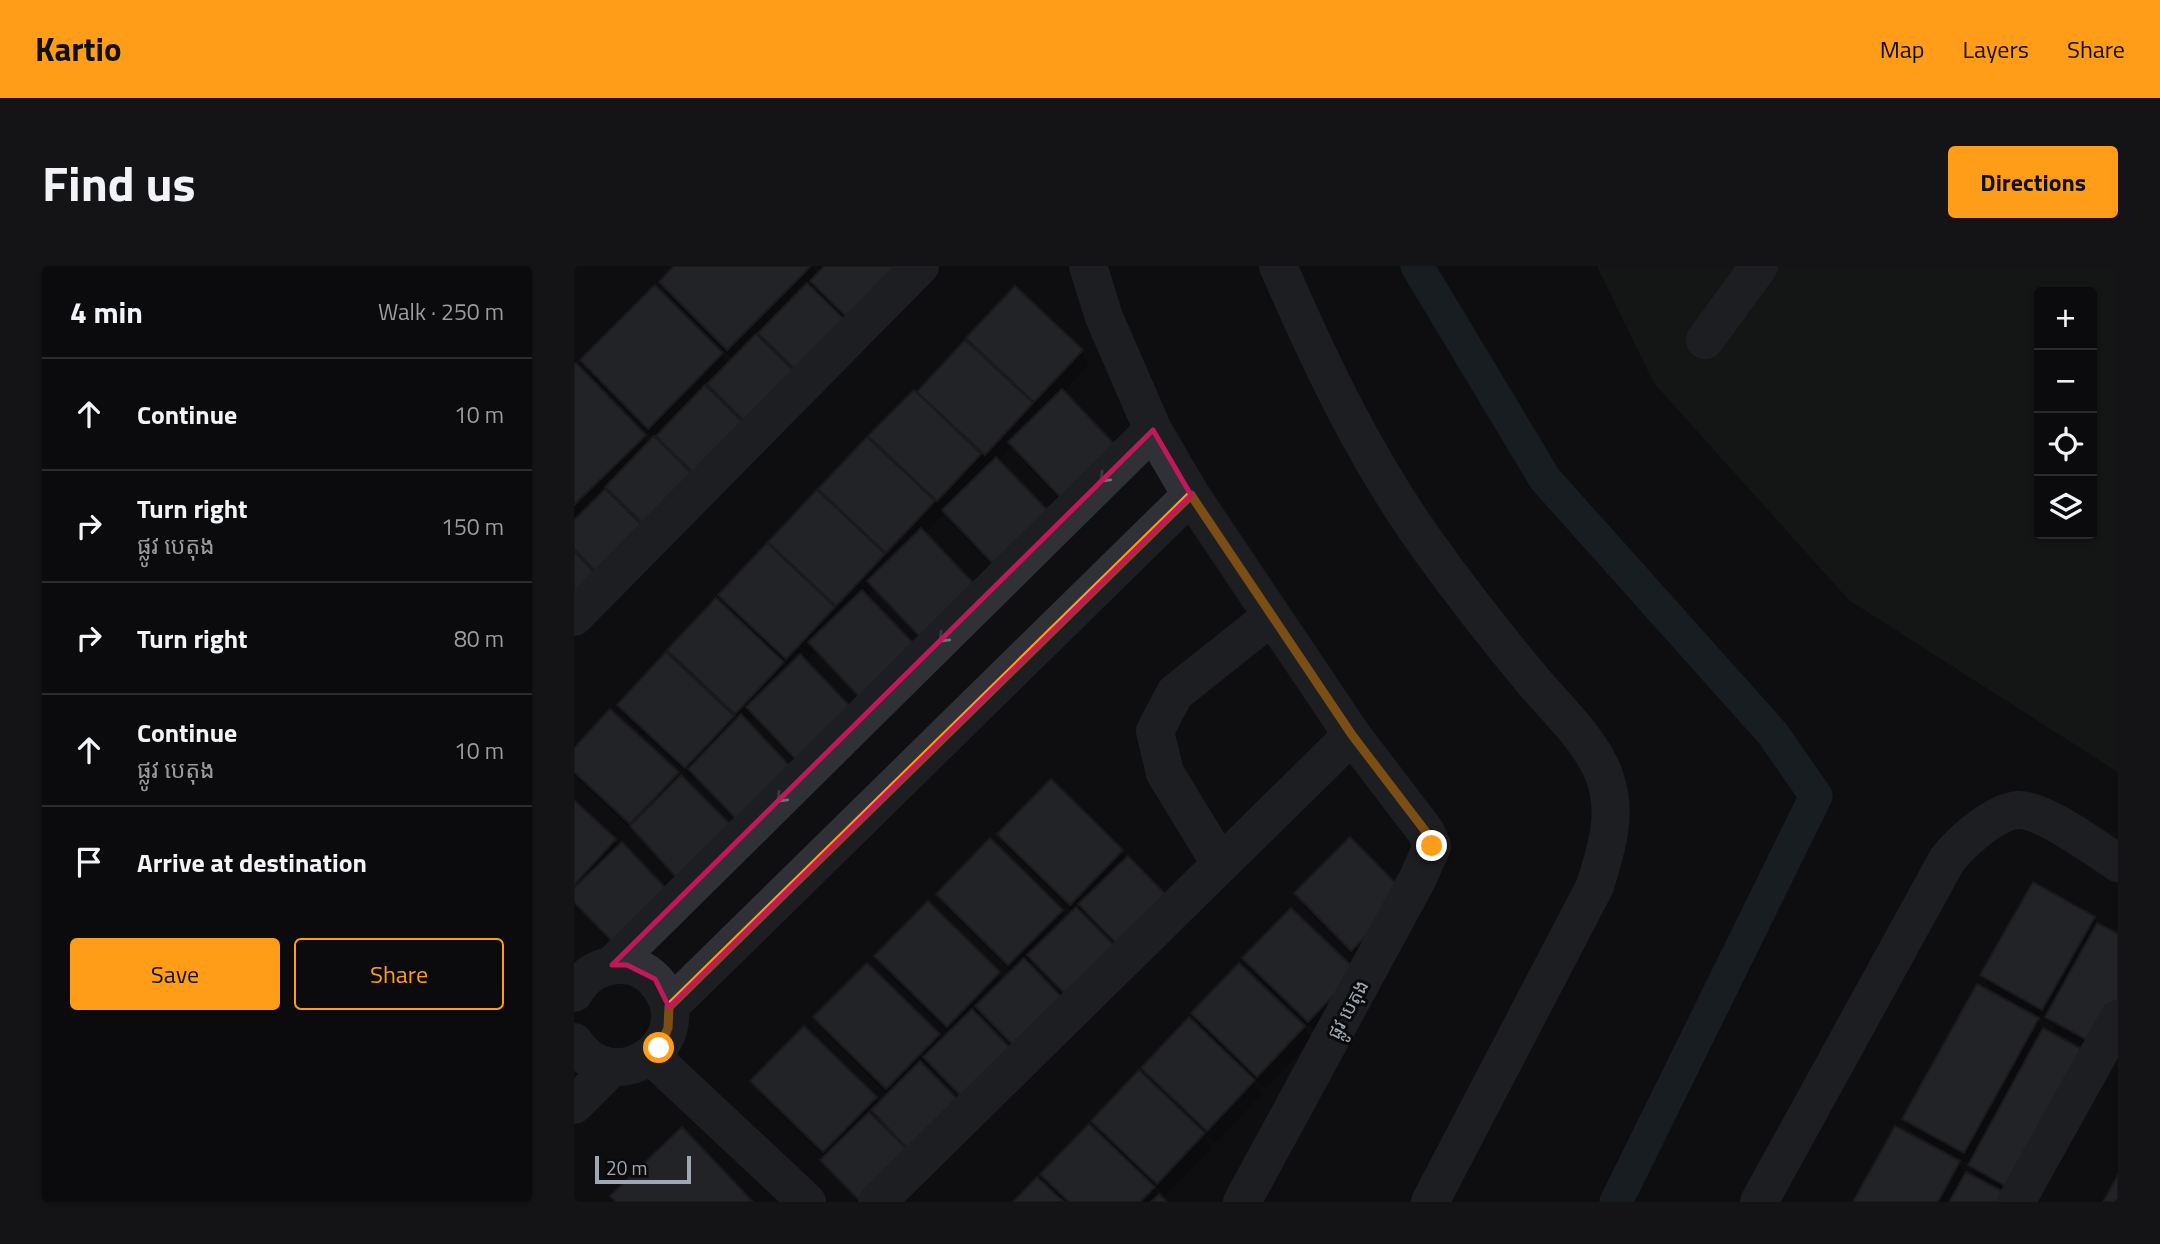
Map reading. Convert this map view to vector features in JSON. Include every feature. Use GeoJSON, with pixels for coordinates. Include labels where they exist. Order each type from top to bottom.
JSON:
{"type":"FeatureCollection","features":[{"type":"Feature","properties":{"kind":"street"},"geometry":{"type":"LineString","coordinates":[[574,617],[920,266]]}},
{"type":"Feature","properties":{"kind":"street"},"geometry":{"type":"LineString","coordinates":[[877,1202],[1352,735],[1191,495],[1153,430],[1104,317],[1088,266]]}},
{"type":"Feature","properties":{"kind":"street"},"geometry":{"type":"LineString","coordinates":[[1278,266],[1343,409],[1387,485],[1439,561],[1588,747],[1605,775],[1612,805],[1610,834],[1595,886],[1430,1202]]}},
{"type":"Feature","properties":{"kind":"street"},"geometry":{"type":"LineString","coordinates":[[1705,341],[1759,266]]}},
{"type":"Feature","properties":{"kind":"street"},"geometry":{"type":"LineString","coordinates":[[585,977],[1153,430]]}},
{"type":"Feature","properties":{"kind":"street"},"geometry":{"type":"LineString","coordinates":[[669,1007],[1191,495]]}},
{"type":"Feature","properties":{"kind":"street"},"geometry":{"type":"LineString","coordinates":[[1220,863],[1165,773],[1155,731],[1175,694],[1272,616]]}},
{"type":"Feature","properties":{"kind":"street","name":"ផ្លូវ បេតុង"},"geometry":{"type":"LineString","coordinates":[[1242,1202],[1418,878],[1432,846],[1426,832],[1411,816],[1352,735]]}},
{"type":"Feature","properties":{"kind":"street"},"geometry":{"type":"LineString","coordinates":[[1759,1202],[1947,860],[1961,844],[1995,819],[2017,810],[2041,814],[2118,863]]}},
{"type":"Feature","properties":{"kind":"street"},"geometry":{"type":"LineString","coordinates":[[574,1042],[584,1055],[596,1063],[611,1068],[632,1066],[651,1056],[665,1039],[670,1017],[664,992],[655,979],[635,968],[585,977]]}},
{"type":"Feature","properties":{"kind":"street"},"geometry":{"type":"LineString","coordinates":[[2016,1202],[2118,1019]]}},
{"type":"Feature","properties":{"kind":"street"},"geometry":{"type":"LineString","coordinates":[[651,1056],[807,1202]]}},
{"type":"Feature","properties":{"kind":"street"},"geometry":{"type":"LineString","coordinates":[[574,1105],[611,1068]]}},
{"type":"Feature","properties":{"kind":"highlighted area"},"geometry":{"type":"Polygon","coordinates":[[[1153,430],[1191,495],[669,1007],[655,979],[627,965],[612,965],[1153,430]]]}},
{"type":"Feature","properties":{"kind":"shaded area"},"geometry":{"type":"Polygon","coordinates":[[[1597,266],[2118,266],[2118,772],[1849,600],[1654,383],[1597,266]]]}},
{"type":"Feature","properties":{"kind":"building"},"geometry":{"type":"Polygon","coordinates":[[[674,266],[811,266],[727,350],[659,282],[674,266]]]}},
{"type":"Feature","properties":{"kind":"building"},"geometry":{"type":"Polygon","coordinates":[[[824,266],[895,266],[855,325],[810,281],[824,266]]]}},
{"type":"Feature","properties":{"kind":"building"},"geometry":{"type":"Polygon","coordinates":[[[807,283],[852,327],[803,377],[758,333],[807,283]]]}},
{"type":"Feature","properties":{"kind":"building"},"geometry":{"type":"Polygon","coordinates":[[[655,285],[723,353],[648,429],[580,360],[655,285]]]}},
{"type":"Feature","properties":{"kind":"building"},"geometry":{"type":"Polygon","coordinates":[[[1015,286],[1083,350],[1034,402],[966,338],[1015,286]]]}},
{"type":"Feature","properties":{"kind":"building"},"geometry":{"type":"Polygon","coordinates":[[[756,334],[801,378],[752,429],[707,384],[756,334]]]}},
{"type":"Feature","properties":{"kind":"building"},"geometry":{"type":"Polygon","coordinates":[[[965,340],[1033,403],[985,455],[917,392],[965,340]]]}},
{"type":"Feature","properties":{"kind":"building"},"geometry":{"type":"Polygon","coordinates":[[[576,363],[646,435],[574,505],[574,364],[576,363]]]}},
{"type":"Feature","properties":{"kind":"building"},"geometry":{"type":"Polygon","coordinates":[[[705,385],[750,430],[701,480],[656,436],[705,385]]]}},
{"type":"Feature","properties":{"kind":"building"},"geometry":{"type":"Polygon","coordinates":[[[1062,389],[1120,450],[1065,502],[1008,442],[1062,389]]]}},
{"type":"Feature","properties":{"kind":"building"},"geometry":{"type":"Polygon","coordinates":[[[914,390],[981,454],[937,501],[868,436],[914,390]]]}},
{"type":"Feature","properties":{"kind":"building"},"geometry":{"type":"Polygon","coordinates":[[[654,436],[699,481],[651,531],[605,487],[654,436]]]}},
{"type":"Feature","properties":{"kind":"building"},"geometry":{"type":"Polygon","coordinates":[[[867,437],[935,501],[886,553],[818,489],[867,437]]]}},
{"type":"Feature","properties":{"kind":"building"},"geometry":{"type":"Polygon","coordinates":[[[996,457],[1054,517],[999,570],[942,510],[996,457]]]}},
{"type":"Feature","properties":{"kind":"building"},"geometry":{"type":"Polygon","coordinates":[[[605,489],[651,534],[605,581],[574,549],[574,520],[605,489]]]}},
{"type":"Feature","properties":{"kind":"building"},"geometry":{"type":"Polygon","coordinates":[[[817,490],[885,554],[836,606],[768,542],[817,490]]]}},
{"type":"Feature","properties":{"kind":"building"},"geometry":{"type":"Polygon","coordinates":[[[921,528],[979,589],[924,641],[867,581],[921,528]]]}},
{"type":"Feature","properties":{"kind":"building"},"geometry":{"type":"Polygon","coordinates":[[[767,543],[835,607],[786,659],[718,595],[767,543]]]}},
{"type":"Feature","properties":{"kind":"building"},"geometry":{"type":"Polygon","coordinates":[[[574,551],[604,583],[574,612],[574,551]]]}},
{"type":"Feature","properties":{"kind":"building"},"geometry":{"type":"Polygon","coordinates":[[[862,590],[920,650],[865,703],[808,642],[862,590]]]}},
{"type":"Feature","properties":{"kind":"building"},"geometry":{"type":"Polygon","coordinates":[[[716,598],[784,662],[735,714],[667,650],[716,598]]]}},
{"type":"Feature","properties":{"kind":"building"},"geometry":{"type":"Polygon","coordinates":[[[666,652],[734,716],[685,768],[617,705],[666,652]]]}},
{"type":"Feature","properties":{"kind":"building"},"geometry":{"type":"Polygon","coordinates":[[[800,654],[858,715],[803,767],[746,707],[800,654]]]}},
{"type":"Feature","properties":{"kind":"building"},"geometry":{"type":"Polygon","coordinates":[[[610,709],[679,772],[630,824],[574,772],[574,748],[610,709]]]}},
{"type":"Feature","properties":{"kind":"building"},"geometry":{"type":"Polygon","coordinates":[[[741,714],[798,775],[744,827],[688,769],[741,714]]]}},
{"type":"Feature","properties":{"kind":"building"},"geometry":{"type":"Polygon","coordinates":[[[681,775],[739,833],[684,886],[630,826],[681,775]]]}},
{"type":"Feature","properties":{"kind":"building"},"geometry":{"type":"Polygon","coordinates":[[[1051,779],[1123,850],[1070,905],[997,834],[1051,779]]]}},
{"type":"Feature","properties":{"kind":"building"},"geometry":{"type":"Polygon","coordinates":[[[574,800],[616,839],[574,885],[574,800]]]}},
{"type":"Feature","properties":{"kind":"building"},"geometry":{"type":"Polygon","coordinates":[[[1350,837],[1407,895],[1351,951],[1294,893],[1350,837]]]}},
{"type":"Feature","properties":{"kind":"building"},"geometry":{"type":"Polygon","coordinates":[[[990,838],[1063,910],[1008,965],[936,894],[990,838]]]}},
{"type":"Feature","properties":{"kind":"building"},"geometry":{"type":"Polygon","coordinates":[[[622,842],[676,899],[622,951],[574,902],[574,888],[622,842]]]}},
{"type":"Feature","properties":{"kind":"building"},"geometry":{"type":"Polygon","coordinates":[[[1128,856],[1173,902],[1124,951],[1078,904],[1128,856]]]}},
{"type":"Feature","properties":{"kind":"building"},"geometry":{"type":"Polygon","coordinates":[[[2033,882],[2095,917],[2042,1010],[1980,975],[2033,882]]]}},
{"type":"Feature","properties":{"kind":"building"},"geometry":{"type":"Polygon","coordinates":[[[928,901],[1000,972],[947,1027],[874,956],[928,901]]]}},
{"type":"Feature","properties":{"kind":"building"},"geometry":{"type":"Polygon","coordinates":[[[1076,907],[1122,953],[1073,1002],[1027,955],[1076,907]]]}},
{"type":"Feature","properties":{"kind":"building"},"geometry":{"type":"Polygon","coordinates":[[[1291,908],[1357,971],[1308,1022],[1242,958],[1291,908]]]}},
{"type":"Feature","properties":{"kind":"building"},"geometry":{"type":"Polygon","coordinates":[[[2097,923],[2118,934],[2118,1011],[2098,1046],[2045,1017],[2097,923]]]}},
{"type":"Feature","properties":{"kind":"building"},"geometry":{"type":"Polygon","coordinates":[[[1024,958],[1069,1005],[1021,1053],[975,1006],[1024,958]]]}},
{"type":"Feature","properties":{"kind":"building"},"geometry":{"type":"Polygon","coordinates":[[[867,963],[940,1034],[886,1089],[813,1017],[867,963]]]}},
{"type":"Feature","properties":{"kind":"building"},"geometry":{"type":"Polygon","coordinates":[[[1239,963],[1305,1026],[1257,1077],[1191,1013],[1239,963]]]}},
{"type":"Feature","properties":{"kind":"building"},"geometry":{"type":"Polygon","coordinates":[[[1977,984],[2039,1018],[1964,1153],[1902,1119],[1977,984]]]}},
{"type":"Feature","properties":{"kind":"building"},"geometry":{"type":"Polygon","coordinates":[[[972,1009],[1018,1056],[969,1104],[923,1057],[972,1009]]]}},
{"type":"Feature","properties":{"kind":"building"},"geometry":{"type":"Polygon","coordinates":[[[1189,1017],[1255,1080],[1207,1131],[1141,1068],[1189,1017]]]}},
{"type":"Feature","properties":{"kind":"building"},"geometry":{"type":"Polygon","coordinates":[[[804,1026],[877,1097],[823,1152],[750,1081],[804,1026]]]}},
{"type":"Feature","properties":{"kind":"building"},"geometry":{"type":"Polygon","coordinates":[[[2043,1028],[2092,1055],[2016,1192],[1968,1165],[2043,1028]]]}},
{"type":"Feature","properties":{"kind":"building"},"geometry":{"type":"Polygon","coordinates":[[[920,1061],[966,1108],[916,1157],[871,1110],[920,1061]]]}},
{"type":"Feature","properties":{"kind":"building"},"geometry":{"type":"Polygon","coordinates":[[[1139,1070],[1205,1133],[1157,1184],[1091,1121],[1139,1070]]]}},
{"type":"Feature","properties":{"kind":"building"},"geometry":{"type":"Polygon","coordinates":[[[869,1112],[916,1158],[861,1202],[820,1160],[869,1112]]]}},
{"type":"Feature","properties":{"kind":"building"},"geometry":{"type":"Polygon","coordinates":[[[1089,1124],[1155,1187],[1140,1202],[1069,1202],[1040,1174],[1089,1124]]]}},
{"type":"Feature","properties":{"kind":"building"},"geometry":{"type":"Polygon","coordinates":[[[1895,1126],[1960,1161],[1938,1202],[1853,1202],[1895,1126]]]}},
{"type":"Feature","properties":{"kind":"building"},"geometry":{"type":"Polygon","coordinates":[[[682,1127],[753,1202],[616,1202],[610,1196],[682,1127]]]}},
{"type":"Feature","properties":{"kind":"building"},"geometry":{"type":"Polygon","coordinates":[[[1966,1172],[2013,1197],[2010,1202],[1949,1202],[1966,1172]]]}},
{"type":"Feature","properties":{"kind":"building"},"geometry":{"type":"Polygon","coordinates":[[[2118,1175],[2118,1202],[2103,1202],[2118,1175]]]}},
{"type":"Feature","properties":{"kind":"building"},"geometry":{"type":"Polygon","coordinates":[[[1037,1177],[1064,1202],[1013,1202],[1037,1177]]]}},
{"type":"Feature","properties":{"kind":"building"},"geometry":{"type":"Polygon","coordinates":[[[1159,1194],[1167,1202],[1151,1202],[1159,1194]]]}},
{"type":"Feature","properties":{"kind":"waterway"},"geometry":{"type":"LineString","coordinates":[[1417,266],[1545,479],[1773,734],[1816,796],[1616,1202]]}},
{"type":"Feature","properties":{"kind":"route"},"geometry":{"type":"LineString","coordinates":[[659,1048],[668,1028],[669,1007],[1191,495],[1352,735],[1411,816],[1426,832],[1432,846]]}}]}
